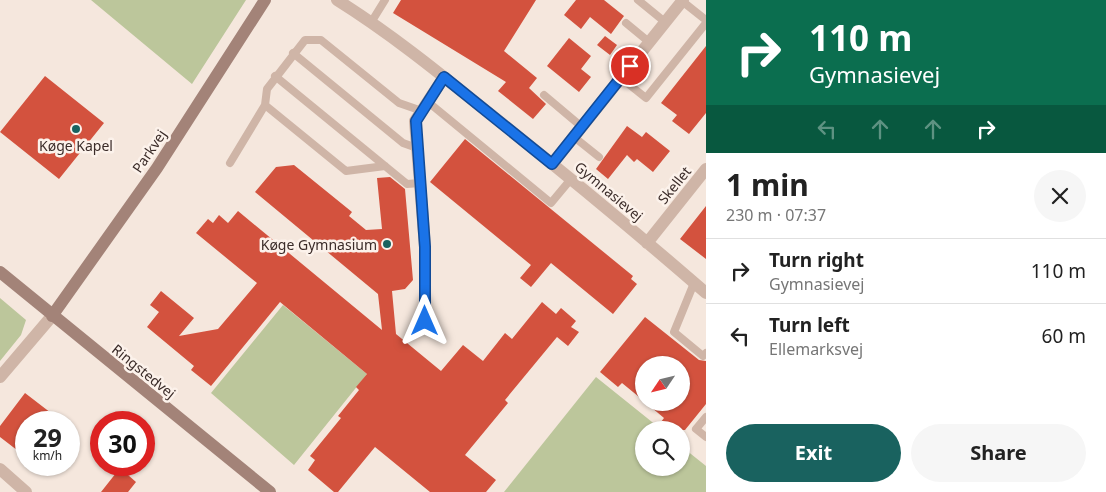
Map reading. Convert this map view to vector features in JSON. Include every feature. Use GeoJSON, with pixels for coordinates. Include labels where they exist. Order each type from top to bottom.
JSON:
{"type":"FeatureCollection","features":[{"type":"Feature","properties":{"kind":"street","name":"Parkvej"},"geometry":{"type":"LineString","coordinates":[[52,316],[156,168],[265,0]]}},
{"type":"Feature","properties":{"kind":"street","name":"Gymnasievej"},"geometry":{"type":"LineString","coordinates":[[337,0],[372,21],[444,77],[552,164],[706,293]]}},
{"type":"Feature","properties":{"kind":"street"},"geometry":{"type":"LineString","coordinates":[[552,164],[682,0]]}},
{"type":"Feature","properties":{"kind":"street"},"geometry":{"type":"LineString","coordinates":[[425,321],[425,247],[416,121],[444,77]]}},
{"type":"Feature","properties":{"kind":"street","name":"Skellet"},"geometry":{"type":"LineString","coordinates":[[647,243],[706,169]]}},
{"type":"Feature","properties":{"kind":"street","name":"Ringstedvej"},"geometry":{"type":"LineString","coordinates":[[0,272],[270,492]]}},
{"type":"Feature","properties":{"kind":"street"},"geometry":{"type":"LineString","coordinates":[[0,377],[52,316]]}},
{"type":"Feature","properties":{"kind":"street"},"geometry":{"type":"LineString","coordinates":[[0,469],[26,492]]}},
{"type":"Feature","properties":{"kind":"lane"},"geometry":{"type":"LineString","coordinates":[[372,21],[385,0]]}},
{"type":"Feature","properties":{"kind":"lane"},"geometry":{"type":"LineString","coordinates":[[638,0],[665,22]]}},
{"type":"Feature","properties":{"kind":"lane"},"geometry":{"type":"LineString","coordinates":[[621,78],[646,98],[706,21],[682,0]]}},
{"type":"Feature","properties":{"kind":"lane"},"geometry":{"type":"LineString","coordinates":[[626,24],[649,42]]}},
{"type":"Feature","properties":{"kind":"lane"},"geometry":{"type":"LineString","coordinates":[[230,162],[265,105],[267,88],[275,76],[305,40],[321,40],[399,104],[425,107],[551,203],[570,179]]}},
{"type":"Feature","properties":{"kind":"lane"},"geometry":{"type":"LineString","coordinates":[[293,53],[402,143],[418,148]]}},
{"type":"Feature","properties":{"kind":"lane"},"geometry":{"type":"LineString","coordinates":[[275,76],[407,184],[420,183]]}},
{"type":"Feature","properties":{"kind":"lane"},"geometry":{"type":"LineString","coordinates":[[544,95],[599,157]]}},
{"type":"Feature","properties":{"kind":"lane"},"geometry":{"type":"LineString","coordinates":[[265,105],[346,171],[385,166]]}},
{"type":"Feature","properties":{"kind":"lane"},"geometry":{"type":"LineString","coordinates":[[694,283],[674,332],[704,356],[706,353]]}},
{"type":"Feature","properties":{"kind":"lane"},"geometry":{"type":"LineString","coordinates":[[706,417],[696,429],[706,437]]}},
{"type":"Feature","properties":{"kind":"green space"},"geometry":{"type":"Polygon","coordinates":[[[91,0],[246,0],[192,84],[91,0]]]}},
{"type":"Feature","properties":{"kind":"green space"},"geometry":{"type":"Polygon","coordinates":[[[0,298],[26,320],[21,335],[0,361],[0,298]]]}},
{"type":"Feature","properties":{"kind":"green space"},"geometry":{"type":"Polygon","coordinates":[[[283,305],[367,374],[294,465],[211,393],[283,305]]]}},
{"type":"Feature","properties":{"kind":"green space"},"geometry":{"type":"Polygon","coordinates":[[[596,377],[635,408],[635,411],[638,411],[651,421],[635,421],[635,476],[690,476],[690,453],[706,466],[706,492],[504,492],[596,377]]]}},
{"type":"Feature","properties":{"kind":"building"},"geometry":{"type":"Polygon","coordinates":[[[401,0],[536,0],[504,51],[537,78],[529,88],[546,104],[533,119],[498,91],[506,82],[393,13],[401,0]]]}},
{"type":"Feature","properties":{"kind":"building"},"geometry":{"type":"Polygon","coordinates":[[[576,0],[604,0],[624,16],[611,34],[590,17],[581,29],[564,15],[576,0]]]}},
{"type":"Feature","properties":{"kind":"building"},"geometry":{"type":"Polygon","coordinates":[[[605,36],[617,45],[610,55],[597,45],[605,36]]]}},
{"type":"Feature","properties":{"kind":"building"},"geometry":{"type":"Polygon","coordinates":[[[569,38],[591,56],[581,69],[591,77],[579,92],[547,66],[569,38]]]}},
{"type":"Feature","properties":{"kind":"building"},"geometry":{"type":"Polygon","coordinates":[[[706,46],[706,113],[689,134],[672,121],[677,115],[661,103],[706,46]]]}},
{"type":"Feature","properties":{"kind":"building","name":"Køge Kapel"},"geometry":{"type":"Polygon","coordinates":[[[45,76],[104,123],[59,179],[0,132],[45,76]]]}},
{"type":"Feature","properties":{"kind":"building"},"geometry":{"type":"Polygon","coordinates":[[[627,126],[642,137],[646,132],[670,151],[653,172],[637,159],[634,162],[627,155],[608,179],[596,169],[627,126]]]}},
{"type":"Feature","properties":{"kind":"building"},"geometry":{"type":"Polygon","coordinates":[[[465,139],[633,276],[631,279],[637,284],[613,314],[551,263],[531,287],[520,278],[531,265],[430,182],[465,139]]]}},
{"type":"Feature","properties":{"kind":"building"},"geometry":{"type":"Polygon","coordinates":[[[294,165],[352,212],[349,216],[366,230],[382,229],[377,178],[390,177],[405,189],[413,280],[405,289],[392,291],[396,334],[441,371],[463,345],[483,361],[505,333],[512,339],[542,302],[556,314],[561,308],[576,321],[571,327],[579,332],[568,346],[557,337],[505,400],[508,403],[465,455],[496,480],[486,492],[430,492],[375,447],[338,492],[334,492],[308,470],[315,460],[310,456],[341,418],[338,416],[359,390],[356,387],[367,374],[280,302],[211,386],[191,370],[194,366],[147,327],[159,312],[150,305],[161,291],[194,318],[179,336],[218,329],[257,283],[196,233],[208,219],[213,223],[219,215],[228,223],[238,211],[382,330],[378,294],[255,192],[276,167],[294,165]]]}},
{"type":"Feature","properties":{"kind":"building"},"geometry":{"type":"Polygon","coordinates":[[[706,206],[706,259],[680,239],[706,206]]]}},
{"type":"Feature","properties":{"kind":"building"},"geometry":{"type":"Polygon","coordinates":[[[645,317],[699,360],[706,361],[706,404],[690,424],[690,421],[662,421],[664,418],[656,411],[690,411],[690,356],[635,356],[635,394],[622,383],[618,387],[600,372],[645,317]]]}},
{"type":"Feature","properties":{"kind":"building"},"geometry":{"type":"Polygon","coordinates":[[[25,393],[48,411],[15,411],[15,449],[0,437],[0,426],[25,393]]]}},
{"type":"Feature","properties":{"kind":"building"},"geometry":{"type":"Polygon","coordinates":[[[114,476],[129,476],[136,482],[128,492],[101,492],[114,476]]]}},
{"type":"Feature","properties":{"kind":"place","name":"Køge Kapel"},"geometry":{"type":"Point","coordinates":[76,129]}},
{"type":"Feature","properties":{"kind":"place","name":"Køge Gymnasium"},"geometry":{"type":"Point","coordinates":[387,244]}},
{"type":"Feature","properties":{"kind":"route"},"geometry":{"type":"LineString","coordinates":[[425,321],[425,247],[416,121],[444,77],[552,164],[630,66]]}}]}
